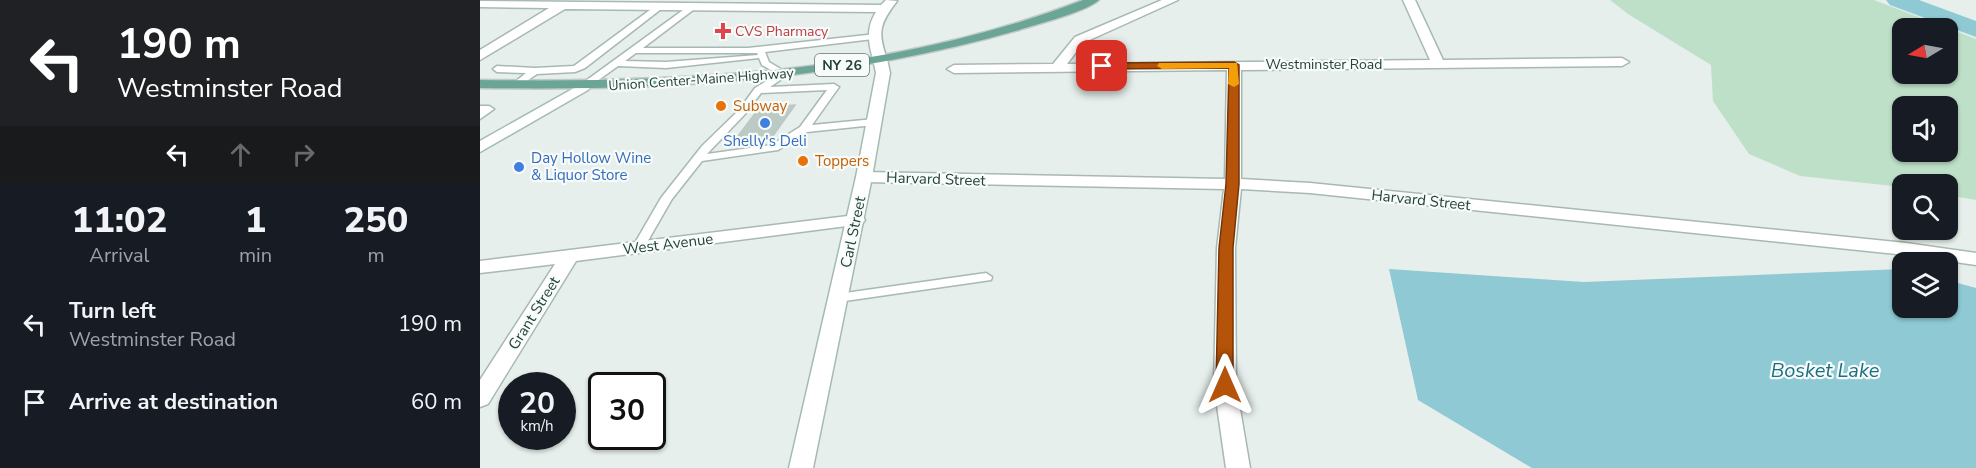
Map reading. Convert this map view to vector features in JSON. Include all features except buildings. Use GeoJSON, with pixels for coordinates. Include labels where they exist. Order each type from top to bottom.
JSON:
{"type":"FeatureCollection","features":[{"type":"Feature","properties":{"kind":"main road","name":"Union Center-Maine Highway"},"geometry":{"type":"LineString","coordinates":[[480,84],[583,87],[784,74],[880,59],[996,32],[1093,0]]}},
{"type":"Feature","properties":{"kind":"street"},"geometry":{"type":"LineString","coordinates":[[1058,67],[1079,40],[1172,0]]}},
{"type":"Feature","properties":{"kind":"street"},"geometry":{"type":"LineString","coordinates":[[1408,0],[1438,64]]}},
{"type":"Feature","properties":{"kind":"street"},"geometry":{"type":"LineString","coordinates":[[480,56],[567,3]]}},
{"type":"Feature","properties":{"kind":"street"},"geometry":{"type":"LineString","coordinates":[[481,5],[567,3],[693,7],[734,4],[888,4],[873,36]]}},
{"type":"Feature","properties":{"kind":"street","name":"Carl Street"},"geometry":{"type":"LineString","coordinates":[[801,468],[864,177],[883,73],[873,36]]}},
{"type":"Feature","properties":{"kind":"street","name":"Westminster Road"},"geometry":{"type":"LineString","coordinates":[[954,69],[1622,62]]}},
{"type":"Feature","properties":{"kind":"street"},"geometry":{"type":"LineString","coordinates":[[1234,65],[1233,184],[1226,248],[1225,385],[1238,468]]}},
{"type":"Feature","properties":{"kind":"street"},"geometry":{"type":"LineString","coordinates":[[480,147],[583,87]]}},
{"type":"Feature","properties":{"kind":"street","name":"Harvard Street"},"geometry":{"type":"LineString","coordinates":[[864,177],[1233,184],[1311,188],[1906,249],[1976,259]]}},
{"type":"Feature","properties":{"kind":"street","name":"West Avenue"},"geometry":{"type":"LineString","coordinates":[[480,267],[855,220]]}},
{"type":"Feature","properties":{"kind":"street","name":"Grant Street"},"geometry":{"type":"LineString","coordinates":[[480,398],[569,257]]}},
{"type":"Feature","properties":{"kind":"lane"},"geometry":{"type":"LineString","coordinates":[[497,69],[536,71],[575,69],[661,6]]}},
{"type":"Feature","properties":{"kind":"lane"},"geometry":{"type":"LineString","coordinates":[[583,87],[693,7]]}},
{"type":"Feature","properties":{"kind":"lane"},"geometry":{"type":"LineString","coordinates":[[616,63],[666,65],[873,36]]}},
{"type":"Feature","properties":{"kind":"lane"},"geometry":{"type":"LineString","coordinates":[[633,50],[761,53]]}},
{"type":"Feature","properties":{"kind":"lane"},"geometry":{"type":"LineString","coordinates":[[638,248],[667,198],[698,158],[742,112],[758,90],[784,74],[765,63],[761,53]]}},
{"type":"Feature","properties":{"kind":"lane"},"geometry":{"type":"LineString","coordinates":[[516,85],[536,71]]}},
{"type":"Feature","properties":{"kind":"lane"},"geometry":{"type":"LineString","coordinates":[[698,158],[774,148],[804,129],[834,87],[758,90]]}},
{"type":"Feature","properties":{"kind":"lane"},"geometry":{"type":"LineString","coordinates":[[480,109],[489,109],[480,116]]}},
{"type":"Feature","properties":{"kind":"lane"},"geometry":{"type":"LineString","coordinates":[[804,129],[874,122]]}},
{"type":"Feature","properties":{"kind":"lane"},"geometry":{"type":"LineString","coordinates":[[838,298],[986,277]]}},
{"type":"Feature","properties":{"kind":"green space"},"geometry":{"type":"Polygon","coordinates":[[[1610,0],[1874,0],[1921,18],[1892,18],[1892,84],[1958,84],[1958,32],[1976,39],[1976,200],[1958,197],[1958,174],[1892,174],[1892,186],[1800,176],[1749,154],[1713,101],[1711,65],[1628,14],[1610,0]]]}},
{"type":"Feature","properties":{"kind":"water","name":"Bosket Lake"},"geometry":{"type":"Polygon","coordinates":[[[1389,269],[1584,282],[1892,269],[1892,318],[1958,318],[1958,283],[1976,288],[1976,468],[1532,468],[1418,400],[1389,269]]]}},
{"type":"Feature","properties":{"kind":"waterway"},"geometry":{"type":"LineString","coordinates":[[1898,0],[1976,30]]}},
{"type":"Feature","properties":{"kind":"slow traffic"},"geometry":{"type":"LineString","coordinates":[[1162,66],[1234,65],[1234,84]]}},
{"type":"Feature","properties":{"kind":"place","name":"CVS Pharmacy"},"geometry":{"type":"Point","coordinates":[723,31]}},
{"type":"Feature","properties":{"kind":"place","name":"Subway"},"geometry":{"type":"Point","coordinates":[721,106]}},
{"type":"Feature","properties":{"kind":"place","name":"Shelly's Deli"},"geometry":{"type":"Point","coordinates":[765,123]}},
{"type":"Feature","properties":{"kind":"place","name":"Toppers"},"geometry":{"type":"Point","coordinates":[803,161]}},
{"type":"Feature","properties":{"kind":"place","name":"Day Hollow Wine & Liquor Store"},"geometry":{"type":"Point","coordinates":[519,167]}},
{"type":"Feature","properties":{"kind":"route"},"geometry":{"type":"LineString","coordinates":[[1102,66],[1234,65],[1233,184],[1226,248],[1225,385]]}}]}
